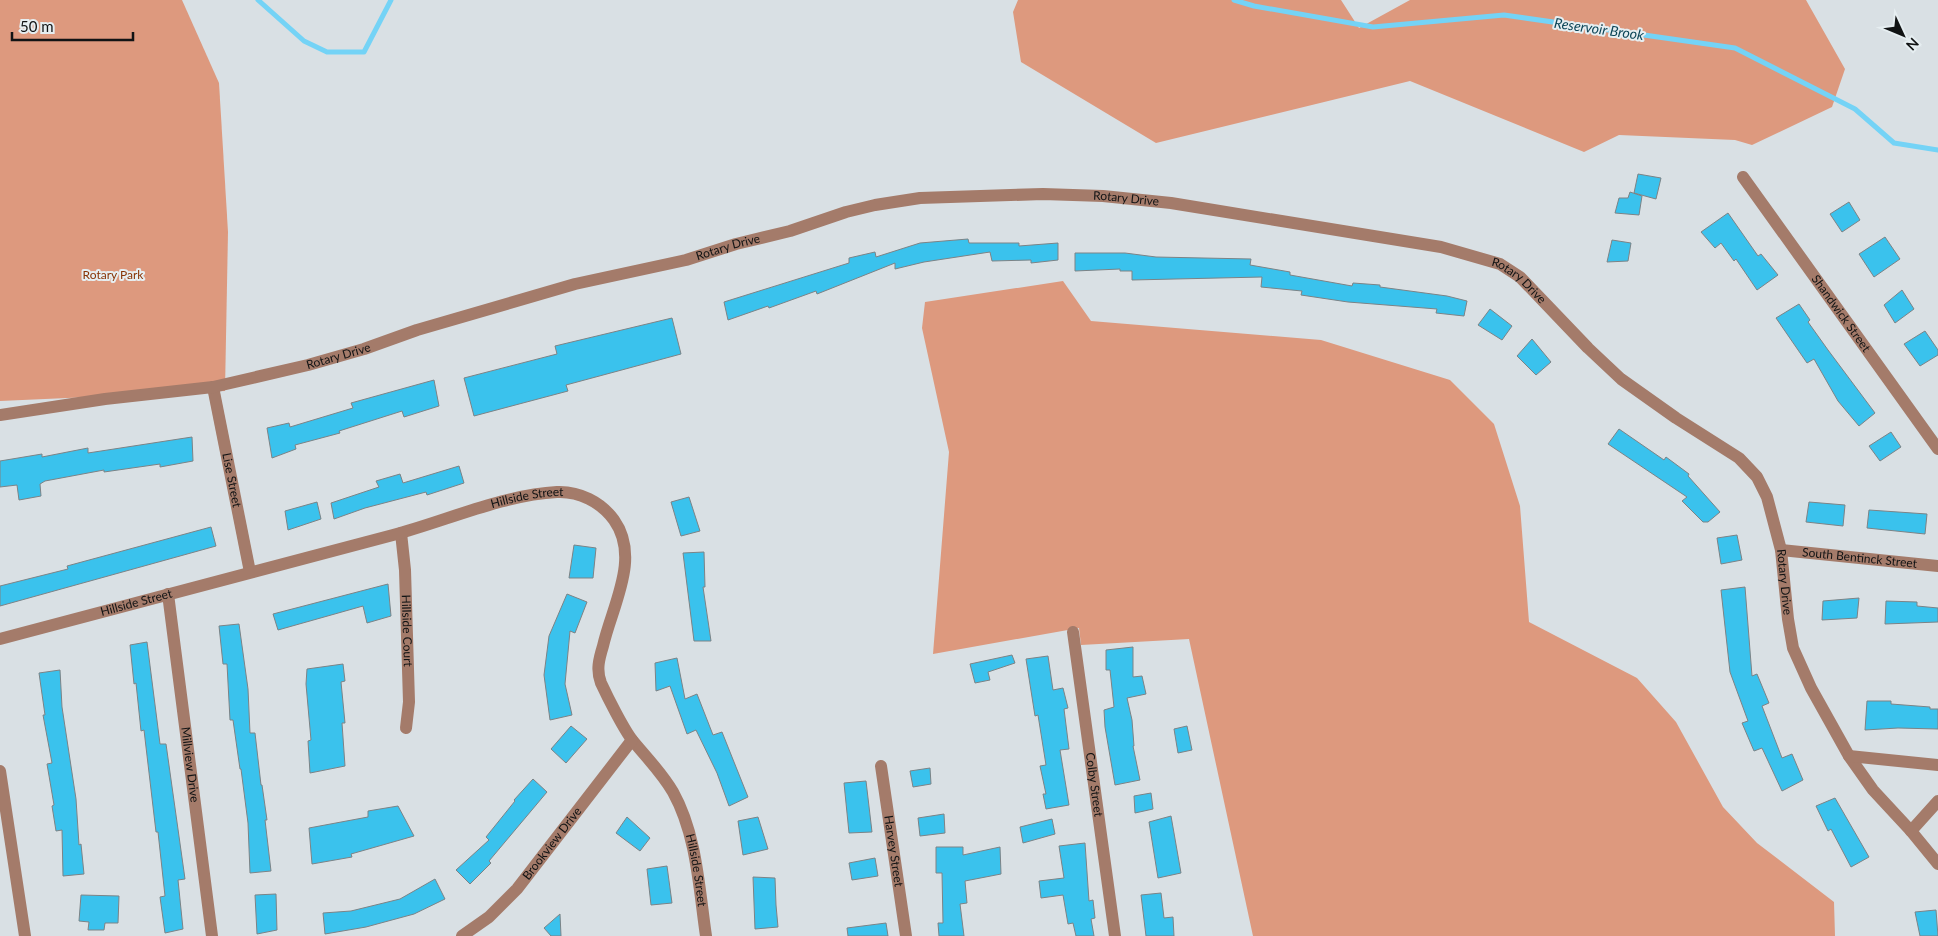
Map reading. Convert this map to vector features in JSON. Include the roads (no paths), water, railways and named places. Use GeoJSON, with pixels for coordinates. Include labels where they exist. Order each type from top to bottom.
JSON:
{"type":"FeatureCollection","features":[{"type":"Feature","properties":{"kind":"street","name":"Shandwick Street"},"geometry":{"type":"LineString","coordinates":[[1742,177],[1938,449]]}},
{"type":"Feature","properties":{"kind":"street","name":"Rotary Drive"},"geometry":{"type":"LineString","coordinates":[[0,415],[105,399],[214,387],[364,349],[417,330],[575,284],[686,260],[736,244],[790,231],[861,208],[920,198],[1088,196],[1151,201],[1441,247],[1490,260],[1511,270],[1527,283],[1588,348],[1621,379],[1676,418],[1731,452],[1746,465],[1764,489],[1781,550],[1793,648],[1819,705],[1873,790],[1938,864]]}},
{"type":"Feature","properties":{"kind":"street","name":"Lise Street"},"geometry":{"type":"LineString","coordinates":[[214,387],[250,572]]}},
{"type":"Feature","properties":{"kind":"street","name":"Hillside Street"},"geometry":{"type":"LineString","coordinates":[[0,639],[401,533],[485,506],[554,492],[565,492],[584,497],[605,510],[621,533],[626,558],[624,572],[599,659],[599,674],[604,690],[632,740],[651,760],[678,800],[685,818],[692,850],[706,936]]}},
{"type":"Feature","properties":{"kind":"street","name":"Hillside Court"},"geometry":{"type":"LineString","coordinates":[[401,533],[406,586],[409,702],[406,728]]}},
{"type":"Feature","properties":{"kind":"street","name":"South Bentinck Street"},"geometry":{"type":"LineString","coordinates":[[1781,550],[1938,566]]}},
{"type":"Feature","properties":{"kind":"street","name":"Millview Drive"},"geometry":{"type":"LineString","coordinates":[[168,594],[212,936]]}},
{"type":"Feature","properties":{"kind":"street","name":"Colby Street"},"geometry":{"type":"LineString","coordinates":[[1073,632],[1116,936]]}},
{"type":"Feature","properties":{"kind":"street","name":"Brookview Drive"},"geometry":{"type":"LineString","coordinates":[[462,936],[489,917],[517,888],[632,740]]}},
{"type":"Feature","properties":{"kind":"street"},"geometry":{"type":"LineString","coordinates":[[1850,756],[1938,765]]}},
{"type":"Feature","properties":{"kind":"street","name":"Harvey Street"},"geometry":{"type":"LineString","coordinates":[[881,766],[906,936]]}},
{"type":"Feature","properties":{"kind":"street"},"geometry":{"type":"LineString","coordinates":[[0,771],[25,936]]}},
{"type":"Feature","properties":{"kind":"street"},"geometry":{"type":"LineString","coordinates":[[1911,832],[1938,801]]}},
{"type":"Feature","properties":{"kind":"waterway","name":"Reservoir Brook"},"geometry":{"type":"LineString","coordinates":[[258,0],[304,41],[327,52],[364,52],[391,0]]}},
{"type":"Feature","properties":{"kind":"waterway","name":"Reservoir Brook"},"geometry":{"type":"LineString","coordinates":[[1234,0],[1254,6],[1373,27],[1504,15],[1735,48],[1855,109],[1894,143],[1938,150]]}},
{"type":"Feature","properties":{"kind":"park label","name":"Rotary Park"},"geometry":{"type":"Point","coordinates":[113,275]}}]}
